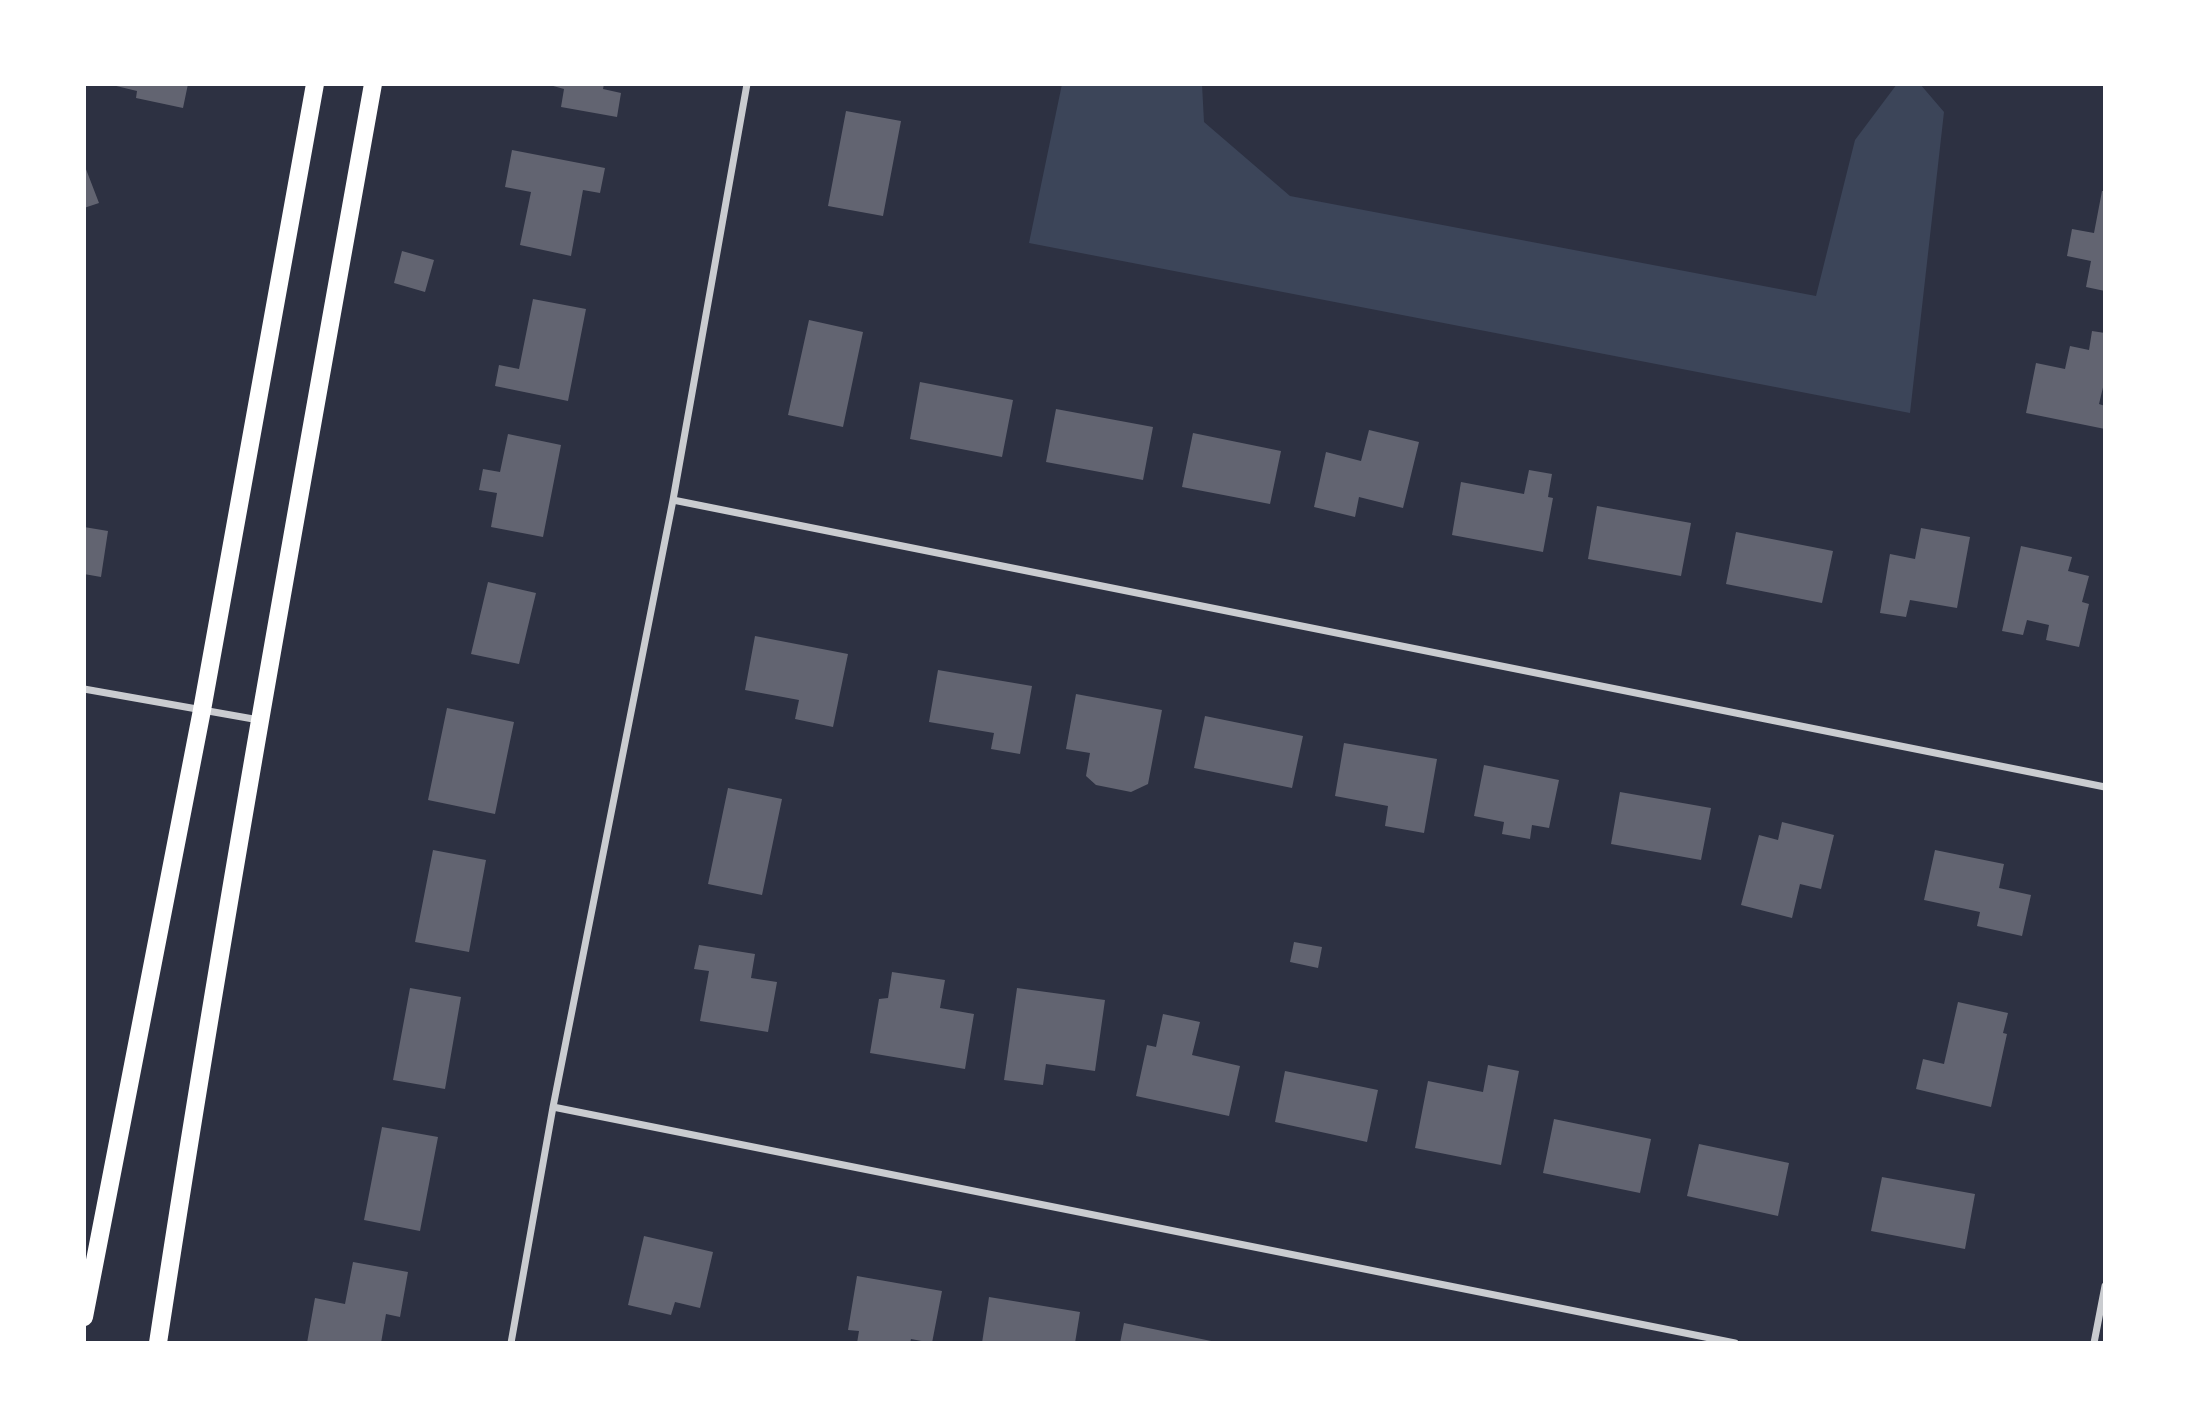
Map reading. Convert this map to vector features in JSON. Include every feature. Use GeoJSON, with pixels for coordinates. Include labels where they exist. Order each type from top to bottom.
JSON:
{"type":"FeatureCollection","features":[{"type":"Feature","properties":{"kind":"main road"},"geometry":{"type":"LineString","coordinates":[[84,1317],[202,710],[315,84]]}},
{"type":"Feature","properties":{"kind":"main road"},"geometry":{"type":"LineString","coordinates":[[158,1343],[196,1096],[260,720],[373,84]]}},
{"type":"Feature","properties":{"kind":"street"},"geometry":{"type":"LineString","coordinates":[[511,1343],[553,1107],[673,499],[747,84]]}},
{"type":"Feature","properties":{"kind":"street"},"geometry":{"type":"LineString","coordinates":[[673,499],[2105,787]]}},
{"type":"Feature","properties":{"kind":"street"},"geometry":{"type":"LineString","coordinates":[[84,689],[260,720]]}},
{"type":"Feature","properties":{"kind":"street"},"geometry":{"type":"LineString","coordinates":[[553,1107],[1735,1343]]}},
{"type":"Feature","properties":{"kind":"street"},"geometry":{"type":"LineString","coordinates":[[2095,1343],[2105,1286]]}},
{"type":"Feature","properties":{"kind":"shaded area"},"geometry":{"type":"Polygon","coordinates":[[[1062,84],[1202,84],[1204,122],[1290,196],[1816,296],[1855,140],[1897,84],[1920,84],[1944,112],[1910,413],[1029,243],[1062,84]]]}},
{"type":"Feature","properties":{"kind":"building"},"geometry":{"type":"Polygon","coordinates":[[[108,84],[188,84],[183,108],[136,98],[137,91],[108,84]]]}},
{"type":"Feature","properties":{"kind":"building"},"geometry":{"type":"Polygon","coordinates":[[[546,84],[604,84],[603,89],[621,93],[617,117],[561,107],[564,89],[546,84]]]}},
{"type":"Feature","properties":{"kind":"building"},"geometry":{"type":"Polygon","coordinates":[[[846,111],[901,121],[883,216],[828,206],[846,111]]]}},
{"type":"Feature","properties":{"kind":"building"},"geometry":{"type":"Polygon","coordinates":[[[512,150],[605,168],[600,193],[583,190],[571,256],[520,245],[531,192],[505,187],[512,150]]]}},
{"type":"Feature","properties":{"kind":"building"},"geometry":{"type":"Polygon","coordinates":[[[84,164],[99,203],[84,208],[84,164]]]}},
{"type":"Feature","properties":{"kind":"building"},"geometry":{"type":"Polygon","coordinates":[[[2102,191],[2105,191],[2105,291],[2086,287],[2091,261],[2067,256],[2072,229],[2094,233],[2102,191]]]}},
{"type":"Feature","properties":{"kind":"building"},"geometry":{"type":"Polygon","coordinates":[[[402,251],[434,260],[425,292],[394,283],[402,251]]]}},
{"type":"Feature","properties":{"kind":"building"},"geometry":{"type":"Polygon","coordinates":[[[533,299],[586,309],[568,401],[495,386],[499,365],[519,369],[533,299]]]}},
{"type":"Feature","properties":{"kind":"building"},"geometry":{"type":"Polygon","coordinates":[[[809,320],[863,332],[843,427],[788,415],[809,320]]]}},
{"type":"Feature","properties":{"kind":"building"},"geometry":{"type":"Polygon","coordinates":[[[2092,331],[2105,333],[2105,379],[2099,404],[2105,406],[2105,429],[2026,413],[2036,363],[2065,369],[2070,346],[2089,350],[2092,331]]]}},
{"type":"Feature","properties":{"kind":"building"},"geometry":{"type":"Polygon","coordinates":[[[920,382],[1013,400],[1002,457],[910,439],[920,382]]]}},
{"type":"Feature","properties":{"kind":"building"},"geometry":{"type":"Polygon","coordinates":[[[1056,409],[1153,427],[1143,480],[1046,462],[1056,409]]]}},
{"type":"Feature","properties":{"kind":"building"},"geometry":{"type":"Polygon","coordinates":[[[1369,430],[1419,442],[1403,508],[1359,497],[1355,517],[1314,507],[1326,452],[1361,461],[1369,430]]]}},
{"type":"Feature","properties":{"kind":"building"},"geometry":{"type":"Polygon","coordinates":[[[1193,433],[1281,451],[1270,504],[1182,487],[1193,433]]]}},
{"type":"Feature","properties":{"kind":"building"},"geometry":{"type":"Polygon","coordinates":[[[508,434],[561,445],[543,537],[491,527],[497,493],[479,490],[483,469],[500,472],[508,434]]]}},
{"type":"Feature","properties":{"kind":"building"},"geometry":{"type":"Polygon","coordinates":[[[1529,470],[1552,474],[1548,497],[1553,498],[1543,552],[1452,535],[1461,482],[1524,494],[1529,470]]]}},
{"type":"Feature","properties":{"kind":"building"},"geometry":{"type":"Polygon","coordinates":[[[1597,506],[1691,523],[1681,576],[1588,559],[1597,506]]]}},
{"type":"Feature","properties":{"kind":"building"},"geometry":{"type":"Polygon","coordinates":[[[84,527],[108,531],[101,577],[84,574],[84,527]]]}},
{"type":"Feature","properties":{"kind":"building"},"geometry":{"type":"Polygon","coordinates":[[[1921,528],[1970,537],[1957,608],[1910,600],[1906,617],[1880,613],[1890,554],[1915,559],[1921,528]]]}},
{"type":"Feature","properties":{"kind":"building"},"geometry":{"type":"Polygon","coordinates":[[[1736,532],[1833,551],[1822,603],[1726,584],[1736,532]]]}},
{"type":"Feature","properties":{"kind":"building"},"geometry":{"type":"Polygon","coordinates":[[[2021,546],[2072,557],[2068,571],[2089,576],[2082,602],[2089,604],[2079,647],[2046,640],[2049,625],[2027,620],[2023,635],[2002,631],[2021,546]]]}},
{"type":"Feature","properties":{"kind":"building"},"geometry":{"type":"Polygon","coordinates":[[[488,582],[536,593],[519,664],[471,654],[488,582]]]}},
{"type":"Feature","properties":{"kind":"building"},"geometry":{"type":"Polygon","coordinates":[[[755,636],[848,654],[833,727],[795,719],[799,700],[745,690],[755,636]]]}},
{"type":"Feature","properties":{"kind":"building"},"geometry":{"type":"Polygon","coordinates":[[[938,670],[1032,686],[1020,754],[991,749],[994,733],[929,722],[938,670]]]}},
{"type":"Feature","properties":{"kind":"building"},"geometry":{"type":"Polygon","coordinates":[[[1076,694],[1162,710],[1148,784],[1131,792],[1096,785],[1086,776],[1090,753],[1066,749],[1076,694]]]}},
{"type":"Feature","properties":{"kind":"building"},"geometry":{"type":"Polygon","coordinates":[[[447,708],[514,722],[495,814],[428,800],[447,708]]]}},
{"type":"Feature","properties":{"kind":"building"},"geometry":{"type":"Polygon","coordinates":[[[1205,716],[1303,736],[1292,788],[1194,768],[1205,716]]]}},
{"type":"Feature","properties":{"kind":"building"},"geometry":{"type":"Polygon","coordinates":[[[1344,743],[1437,759],[1424,833],[1385,826],[1388,806],[1335,796],[1344,743]]]}},
{"type":"Feature","properties":{"kind":"building"},"geometry":{"type":"Polygon","coordinates":[[[1484,765],[1559,780],[1549,828],[1532,825],[1530,839],[1502,834],[1504,822],[1474,816],[1484,765]]]}},
{"type":"Feature","properties":{"kind":"building"},"geometry":{"type":"Polygon","coordinates":[[[728,788],[782,799],[762,895],[708,884],[728,788]]]}},
{"type":"Feature","properties":{"kind":"building"},"geometry":{"type":"Polygon","coordinates":[[[1620,792],[1711,808],[1701,860],[1611,844],[1620,792]]]}},
{"type":"Feature","properties":{"kind":"building"},"geometry":{"type":"Polygon","coordinates":[[[1782,822],[1834,835],[1821,889],[1800,884],[1792,918],[1741,905],[1759,835],[1778,840],[1782,822]]]}},
{"type":"Feature","properties":{"kind":"building"},"geometry":{"type":"Polygon","coordinates":[[[433,850],[486,860],[469,952],[415,942],[433,850]]]}},
{"type":"Feature","properties":{"kind":"building"},"geometry":{"type":"Polygon","coordinates":[[[1935,850],[2004,864],[1999,888],[2031,895],[2022,936],[1977,926],[1980,912],[1924,900],[1935,850]]]}},
{"type":"Feature","properties":{"kind":"building"},"geometry":{"type":"Polygon","coordinates":[[[1294,942],[1322,947],[1318,968],[1290,962],[1294,942]]]}},
{"type":"Feature","properties":{"kind":"building"},"geometry":{"type":"Polygon","coordinates":[[[699,945],[755,954],[751,978],[777,982],[768,1032],[700,1021],[709,971],[694,969],[699,945]]]}},
{"type":"Feature","properties":{"kind":"building"},"geometry":{"type":"Polygon","coordinates":[[[892,972],[945,980],[940,1008],[974,1014],[965,1069],[870,1053],[879,999],[888,998],[892,972]]]}},
{"type":"Feature","properties":{"kind":"building"},"geometry":{"type":"Polygon","coordinates":[[[410,988],[461,997],[445,1089],[393,1080],[410,988]]]}},
{"type":"Feature","properties":{"kind":"building"},"geometry":{"type":"Polygon","coordinates":[[[1017,988],[1105,1000],[1095,1071],[1046,1064],[1043,1085],[1004,1080],[1017,988]]]}},
{"type":"Feature","properties":{"kind":"building"},"geometry":{"type":"Polygon","coordinates":[[[1958,1002],[2008,1013],[2003,1033],[2007,1034],[1991,1107],[1916,1089],[1923,1059],[1944,1064],[1958,1002]]]}},
{"type":"Feature","properties":{"kind":"building"},"geometry":{"type":"Polygon","coordinates":[[[1163,1014],[1200,1022],[1192,1055],[1240,1066],[1229,1116],[1136,1096],[1147,1045],[1156,1047],[1163,1014]]]}},
{"type":"Feature","properties":{"kind":"building"},"geometry":{"type":"Polygon","coordinates":[[[1488,1065],[1519,1071],[1501,1165],[1415,1148],[1428,1081],[1483,1092],[1488,1065]]]}},
{"type":"Feature","properties":{"kind":"building"},"geometry":{"type":"Polygon","coordinates":[[[1285,1071],[1378,1090],[1367,1142],[1275,1122],[1285,1071]]]}},
{"type":"Feature","properties":{"kind":"building"},"geometry":{"type":"Polygon","coordinates":[[[1554,1119],[1651,1139],[1640,1193],[1543,1173],[1554,1119]]]}},
{"type":"Feature","properties":{"kind":"building"},"geometry":{"type":"Polygon","coordinates":[[[382,1127],[438,1137],[420,1231],[364,1220],[382,1127]]]}},
{"type":"Feature","properties":{"kind":"building"},"geometry":{"type":"Polygon","coordinates":[[[1699,1144],[1789,1163],[1778,1216],[1687,1196],[1699,1144]]]}},
{"type":"Feature","properties":{"kind":"building"},"geometry":{"type":"Polygon","coordinates":[[[1882,1177],[1975,1194],[1965,1249],[1871,1231],[1882,1177]]]}},
{"type":"Feature","properties":{"kind":"building"},"geometry":{"type":"Polygon","coordinates":[[[644,1236],[713,1252],[700,1308],[675,1302],[671,1315],[628,1305],[644,1236]]]}},
{"type":"Feature","properties":{"kind":"building"},"geometry":{"type":"Polygon","coordinates":[[[353,1262],[408,1272],[400,1317],[386,1314],[381,1343],[307,1343],[315,1298],[345,1304],[353,1262]]]}},
{"type":"Feature","properties":{"kind":"building"},"geometry":{"type":"Polygon","coordinates":[[[857,1276],[942,1291],[932,1343],[911,1339],[910,1343],[857,1343],[859,1331],[848,1330],[857,1276]]]}},
{"type":"Feature","properties":{"kind":"building"},"geometry":{"type":"Polygon","coordinates":[[[989,1297],[1080,1312],[1075,1343],[982,1343],[989,1297]]]}},
{"type":"Feature","properties":{"kind":"building"},"geometry":{"type":"Polygon","coordinates":[[[1124,1323],[1216,1342],[1216,1343],[1120,1343],[1124,1323]]]}}]}
